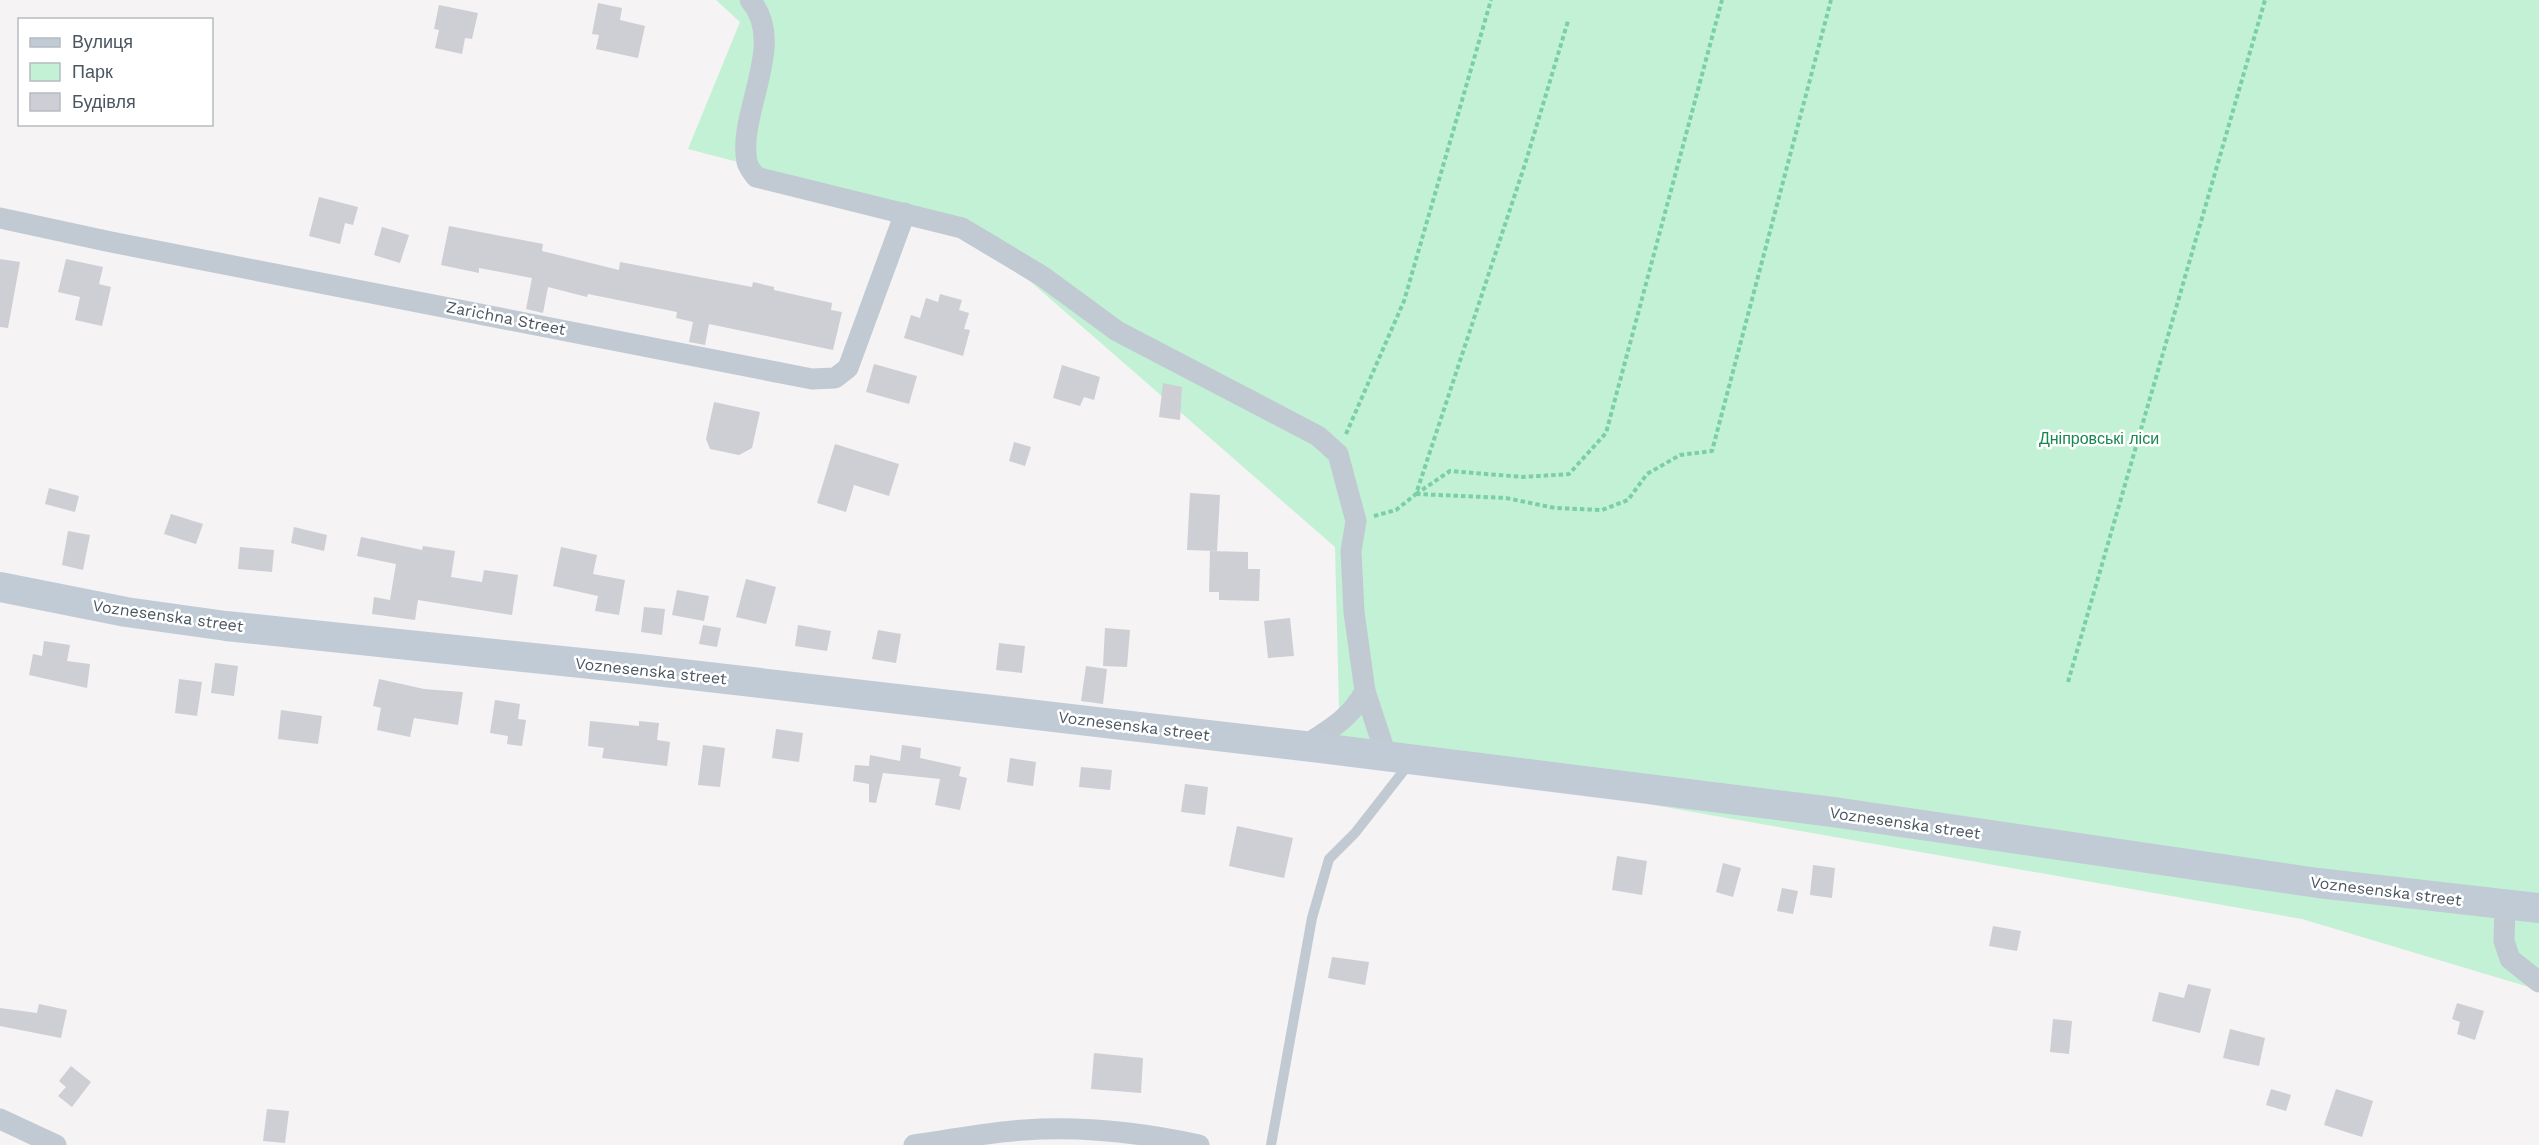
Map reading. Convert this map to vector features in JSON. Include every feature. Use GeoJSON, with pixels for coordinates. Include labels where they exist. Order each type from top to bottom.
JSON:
{"type":"FeatureCollection","features":[{"type":"Feature","properties":{"kind":"main road","name":"Voznesenska street"},"geometry":{"type":"LineString","coordinates":[[0,587],[126,612],[226,626],[639,669],[1304,746],[1833,812],[2318,883],[2539,908]]}},
{"type":"Feature","properties":{"kind":"street"},"geometry":{"type":"LineString","coordinates":[[751,2],[763,26],[764,44],[746,145],[747,164],[756,177],[962,228],[1042,276],[1117,331],[1318,436],[1338,454],[1356,521],[1351,551],[1354,612],[1365,691],[1399,759]]}},
{"type":"Feature","properties":{"kind":"street","name":"Zarichna Street"},"geometry":{"type":"LineString","coordinates":[[0,218],[111,242],[812,379],[835,378],[848,368],[905,213]]}},
{"type":"Feature","properties":{"kind":"street"},"geometry":{"type":"LineString","coordinates":[[1304,746],[1340,723],[1356,708],[1365,691]]}},
{"type":"Feature","properties":{"kind":"street"},"geometry":{"type":"LineString","coordinates":[[2505,905],[2504,941],[2510,959],[2539,982]]}},
{"type":"Feature","properties":{"kind":"street"},"geometry":{"type":"LineString","coordinates":[[0,1119],[56,1145]]}},
{"type":"Feature","properties":{"kind":"street"},"geometry":{"type":"LineString","coordinates":[[914,1145],[1024,1130],[1099,1131],[1162,1137],[1199,1145]]}},
{"type":"Feature","properties":{"kind":"lane"},"geometry":{"type":"LineString","coordinates":[[1271,1145],[1312,918],[1329,859],[1355,833],[1399,759]]}},
{"type":"Feature","properties":{"kind":"path"},"geometry":{"type":"LineString","coordinates":[[1338,454],[1404,301],[1491,0]]}},
{"type":"Feature","properties":{"kind":"path"},"geometry":{"type":"LineString","coordinates":[[1356,521],[1396,510],[1450,471],[1523,477],[1569,474],[1606,433],[1722,0]]}},
{"type":"Feature","properties":{"kind":"path"},"geometry":{"type":"LineString","coordinates":[[1416,494],[1506,498],[1555,508],[1602,510],[1628,500],[1647,474],[1680,455],[1713,451],[1831,0]]}},
{"type":"Feature","properties":{"kind":"path"},"geometry":{"type":"LineString","coordinates":[[2068,682],[2265,0]]}},
{"type":"Feature","properties":{"kind":"path"},"geometry":{"type":"LineString","coordinates":[[1416,494],[1523,172],[1568,21]]}},
{"type":"Feature","properties":{"kind":"green space","name":"Дніпровські ліси"},"geometry":{"type":"Polygon","coordinates":[[[716,0],[2539,0],[2539,990],[2302,919],[1340,750],[1335,547],[978,236],[916,208],[688,149],[740,22],[716,0]]]}},
{"type":"Feature","properties":{"kind":"building"},"geometry":{"type":"Polygon","coordinates":[[[598,3],[622,8],[620,20],[645,26],[638,58],[596,49],[599,35],[592,34],[598,3]]]}},
{"type":"Feature","properties":{"kind":"building"},"geometry":{"type":"Polygon","coordinates":[[[439,5],[478,13],[472,39],[465,38],[462,54],[435,48],[439,30],[434,29],[439,5]]]}},
{"type":"Feature","properties":{"kind":"building"},"geometry":{"type":"Polygon","coordinates":[[[319,197],[358,207],[353,225],[345,223],[340,244],[309,236],[319,197]]]}},
{"type":"Feature","properties":{"kind":"building"},"geometry":{"type":"Polygon","coordinates":[[[449,226],[543,244],[542,251],[619,270],[620,262],[752,287],[753,282],[774,287],[774,290],[832,303],[831,310],[842,312],[833,350],[709,324],[705,345],[689,342],[693,322],[676,318],[677,312],[588,294],[587,297],[548,287],[543,313],[526,309],[532,278],[479,268],[479,273],[441,265],[449,226]]]}},
{"type":"Feature","properties":{"kind":"building"},"geometry":{"type":"Polygon","coordinates":[[[382,227],[409,235],[400,263],[374,255],[382,227]]]}},
{"type":"Feature","properties":{"kind":"building"},"geometry":{"type":"Polygon","coordinates":[[[0,259],[20,262],[8,328],[0,327],[0,259]]]}},
{"type":"Feature","properties":{"kind":"building"},"geometry":{"type":"Polygon","coordinates":[[[66,259],[103,267],[99,284],[111,287],[102,326],[75,320],[80,297],[58,292],[66,259]]]}},
{"type":"Feature","properties":{"kind":"building"},"geometry":{"type":"Polygon","coordinates":[[[940,294],[962,300],[959,310],[969,313],[964,329],[970,330],[963,356],[904,338],[911,315],[920,318],[926,298],[938,302],[940,294]]]}},
{"type":"Feature","properties":{"kind":"building"},"geometry":{"type":"Polygon","coordinates":[[[874,364],[917,376],[909,404],[866,392],[874,364]]]}},
{"type":"Feature","properties":{"kind":"building"},"geometry":{"type":"Polygon","coordinates":[[[1062,365],[1100,377],[1094,400],[1084,397],[1080,406],[1053,398],[1062,365]]]}},
{"type":"Feature","properties":{"kind":"building"},"geometry":{"type":"Polygon","coordinates":[[[1163,383],[1182,387],[1180,420],[1159,417],[1163,383]]]}},
{"type":"Feature","properties":{"kind":"building"},"geometry":{"type":"Polygon","coordinates":[[[714,402],[760,412],[752,448],[739,455],[710,449],[706,439],[714,402]]]}},
{"type":"Feature","properties":{"kind":"building"},"geometry":{"type":"Polygon","coordinates":[[[1014,442],[1031,447],[1025,466],[1009,461],[1014,442]]]}},
{"type":"Feature","properties":{"kind":"building"},"geometry":{"type":"Polygon","coordinates":[[[835,444],[899,464],[889,496],[854,485],[846,512],[817,503],[835,444]]]}},
{"type":"Feature","properties":{"kind":"building"},"geometry":{"type":"Polygon","coordinates":[[[49,488],[79,496],[75,512],[45,504],[49,488]]]}},
{"type":"Feature","properties":{"kind":"building"},"geometry":{"type":"Polygon","coordinates":[[[1190,493],[1220,495],[1217,551],[1187,550],[1190,493]]]}},
{"type":"Feature","properties":{"kind":"building"},"geometry":{"type":"Polygon","coordinates":[[[171,514],[203,524],[196,544],[164,534],[171,514]]]}},
{"type":"Feature","properties":{"kind":"building"},"geometry":{"type":"Polygon","coordinates":[[[294,527],[327,535],[324,551],[291,543],[294,527]]]}},
{"type":"Feature","properties":{"kind":"building"},"geometry":{"type":"Polygon","coordinates":[[[68,531],[90,535],[83,570],[62,565],[68,531]]]}},
{"type":"Feature","properties":{"kind":"building"},"geometry":{"type":"Polygon","coordinates":[[[361,537],[422,550],[423,546],[455,551],[451,577],[482,582],[484,570],[518,575],[512,615],[418,600],[415,620],[372,614],[374,597],[390,600],[396,564],[357,556],[361,537]]]}},
{"type":"Feature","properties":{"kind":"building"},"geometry":{"type":"Polygon","coordinates":[[[240,547],[274,550],[272,572],[238,569],[240,547]]]}},
{"type":"Feature","properties":{"kind":"building"},"geometry":{"type":"Polygon","coordinates":[[[561,547],[597,555],[593,574],[625,580],[619,615],[595,611],[598,596],[553,586],[561,547]]]}},
{"type":"Feature","properties":{"kind":"building"},"geometry":{"type":"Polygon","coordinates":[[[1210,551],[1248,552],[1248,569],[1260,569],[1259,601],[1219,600],[1219,592],[1209,592],[1210,551]]]}},
{"type":"Feature","properties":{"kind":"building"},"geometry":{"type":"Polygon","coordinates":[[[746,579],[776,587],[766,624],[736,617],[746,579]]]}},
{"type":"Feature","properties":{"kind":"building"},"geometry":{"type":"Polygon","coordinates":[[[677,590],[709,596],[704,621],[672,615],[677,590]]]}},
{"type":"Feature","properties":{"kind":"building"},"geometry":{"type":"Polygon","coordinates":[[[644,607],[665,609],[662,635],[641,632],[644,607]]]}},
{"type":"Feature","properties":{"kind":"building"},"geometry":{"type":"Polygon","coordinates":[[[1290,618],[1294,656],[1268,658],[1264,621],[1290,618]]]}},
{"type":"Feature","properties":{"kind":"building"},"geometry":{"type":"Polygon","coordinates":[[[703,625],[721,628],[717,647],[699,644],[703,625]]]}},
{"type":"Feature","properties":{"kind":"building"},"geometry":{"type":"Polygon","coordinates":[[[798,625],[831,631],[827,651],[795,646],[798,625]]]}},
{"type":"Feature","properties":{"kind":"building"},"geometry":{"type":"Polygon","coordinates":[[[1105,628],[1130,630],[1127,667],[1103,666],[1105,628]]]}},
{"type":"Feature","properties":{"kind":"building"},"geometry":{"type":"Polygon","coordinates":[[[878,630],[901,634],[896,663],[872,659],[878,630]]]}},
{"type":"Feature","properties":{"kind":"building"},"geometry":{"type":"Polygon","coordinates":[[[44,641],[70,645],[67,661],[90,664],[87,688],[29,675],[33,654],[42,656],[44,641]]]}},
{"type":"Feature","properties":{"kind":"building"},"geometry":{"type":"Polygon","coordinates":[[[999,643],[1025,646],[1022,673],[996,670],[999,643]]]}},
{"type":"Feature","properties":{"kind":"building"},"geometry":{"type":"Polygon","coordinates":[[[215,663],[238,666],[234,696],[211,693],[215,663]]]}},
{"type":"Feature","properties":{"kind":"building"},"geometry":{"type":"Polygon","coordinates":[[[1086,666],[1107,669],[1103,704],[1081,701],[1086,666]]]}},
{"type":"Feature","properties":{"kind":"building"},"geometry":{"type":"Polygon","coordinates":[[[179,679],[202,682],[197,716],[175,713],[179,679]]]}},
{"type":"Feature","properties":{"kind":"building"},"geometry":{"type":"Polygon","coordinates":[[[379,679],[424,689],[463,692],[458,725],[414,718],[410,737],[377,730],[381,708],[373,706],[379,679]]]}},
{"type":"Feature","properties":{"kind":"building"},"geometry":{"type":"Polygon","coordinates":[[[495,700],[520,704],[518,719],[526,720],[522,746],[507,744],[508,736],[490,733],[495,700]]]}},
{"type":"Feature","properties":{"kind":"building"},"geometry":{"type":"Polygon","coordinates":[[[281,710],[322,716],[318,744],[278,739],[281,710]]]}},
{"type":"Feature","properties":{"kind":"building"},"geometry":{"type":"Polygon","coordinates":[[[590,721],[639,726],[639,721],[659,723],[657,740],[670,742],[667,766],[602,758],[604,748],[588,746],[590,721]]]}},
{"type":"Feature","properties":{"kind":"building"},"geometry":{"type":"Polygon","coordinates":[[[776,729],[803,733],[799,762],[772,758],[776,729]]]}},
{"type":"Feature","properties":{"kind":"building"},"geometry":{"type":"Polygon","coordinates":[[[703,745],[725,748],[720,787],[698,785],[703,745]]]}},
{"type":"Feature","properties":{"kind":"building"},"geometry":{"type":"Polygon","coordinates":[[[902,745],[921,748],[920,758],[961,767],[959,776],[967,778],[960,810],[935,805],[940,779],[883,773],[876,803],[869,802],[869,784],[853,781],[855,765],[869,766],[870,755],[900,761],[902,745]]]}},
{"type":"Feature","properties":{"kind":"building"},"geometry":{"type":"Polygon","coordinates":[[[1010,758],[1036,762],[1033,786],[1007,782],[1010,758]]]}},
{"type":"Feature","properties":{"kind":"building"},"geometry":{"type":"Polygon","coordinates":[[[1081,767],[1112,770],[1110,790],[1079,787],[1081,767]]]}},
{"type":"Feature","properties":{"kind":"building"},"geometry":{"type":"Polygon","coordinates":[[[1185,784],[1208,787],[1205,815],[1181,812],[1185,784]]]}},
{"type":"Feature","properties":{"kind":"building"},"geometry":{"type":"Polygon","coordinates":[[[1237,826],[1293,838],[1284,878],[1229,866],[1237,826]]]}},
{"type":"Feature","properties":{"kind":"building"},"geometry":{"type":"Polygon","coordinates":[[[1617,856],[1647,861],[1642,895],[1612,890],[1617,856]]]}},
{"type":"Feature","properties":{"kind":"building"},"geometry":{"type":"Polygon","coordinates":[[[1723,863],[1741,868],[1733,897],[1716,892],[1723,863]]]}},
{"type":"Feature","properties":{"kind":"building"},"geometry":{"type":"Polygon","coordinates":[[[1813,865],[1835,868],[1832,898],[1810,895],[1813,865]]]}},
{"type":"Feature","properties":{"kind":"building"},"geometry":{"type":"Polygon","coordinates":[[[1782,888],[1798,891],[1793,914],[1777,911],[1782,888]]]}},
{"type":"Feature","properties":{"kind":"building"},"geometry":{"type":"Polygon","coordinates":[[[1993,926],[2021,931],[2017,951],[1989,946],[1993,926]]]}},
{"type":"Feature","properties":{"kind":"building"},"geometry":{"type":"Polygon","coordinates":[[[1332,957],[1369,962],[1365,985],[1328,978],[1332,957]]]}},
{"type":"Feature","properties":{"kind":"building"},"geometry":{"type":"Polygon","coordinates":[[[2188,984],[2211,989],[2200,1033],[2152,1021],[2159,992],[2184,998],[2188,984]]]}},
{"type":"Feature","properties":{"kind":"building"},"geometry":{"type":"Polygon","coordinates":[[[2457,1003],[2484,1011],[2475,1040],[2457,1034],[2460,1022],[2452,1019],[2457,1003]]]}},
{"type":"Feature","properties":{"kind":"building"},"geometry":{"type":"Polygon","coordinates":[[[39,1004],[67,1010],[61,1038],[0,1026],[0,1008],[37,1013],[39,1004]]]}},
{"type":"Feature","properties":{"kind":"building"},"geometry":{"type":"Polygon","coordinates":[[[2053,1019],[2072,1021],[2069,1054],[2050,1052],[2053,1019]]]}},
{"type":"Feature","properties":{"kind":"building"},"geometry":{"type":"Polygon","coordinates":[[[2230,1029],[2265,1038],[2259,1066],[2223,1058],[2230,1029]]]}},
{"type":"Feature","properties":{"kind":"building"},"geometry":{"type":"Polygon","coordinates":[[[1094,1053],[1143,1058],[1141,1093],[1091,1089],[1094,1053]]]}},
{"type":"Feature","properties":{"kind":"building"},"geometry":{"type":"Polygon","coordinates":[[[71,1066],[91,1082],[72,1107],[58,1096],[66,1087],[59,1081],[71,1066]]]}},
{"type":"Feature","properties":{"kind":"building"},"geometry":{"type":"Polygon","coordinates":[[[2271,1089],[2291,1095],[2286,1111],[2266,1105],[2271,1089]]]}},
{"type":"Feature","properties":{"kind":"building"},"geometry":{"type":"Polygon","coordinates":[[[2336,1089],[2373,1101],[2362,1137],[2324,1125],[2336,1089]]]}},
{"type":"Feature","properties":{"kind":"building"},"geometry":{"type":"Polygon","coordinates":[[[267,1109],[289,1111],[285,1143],[263,1141],[267,1109]]]}}]}
